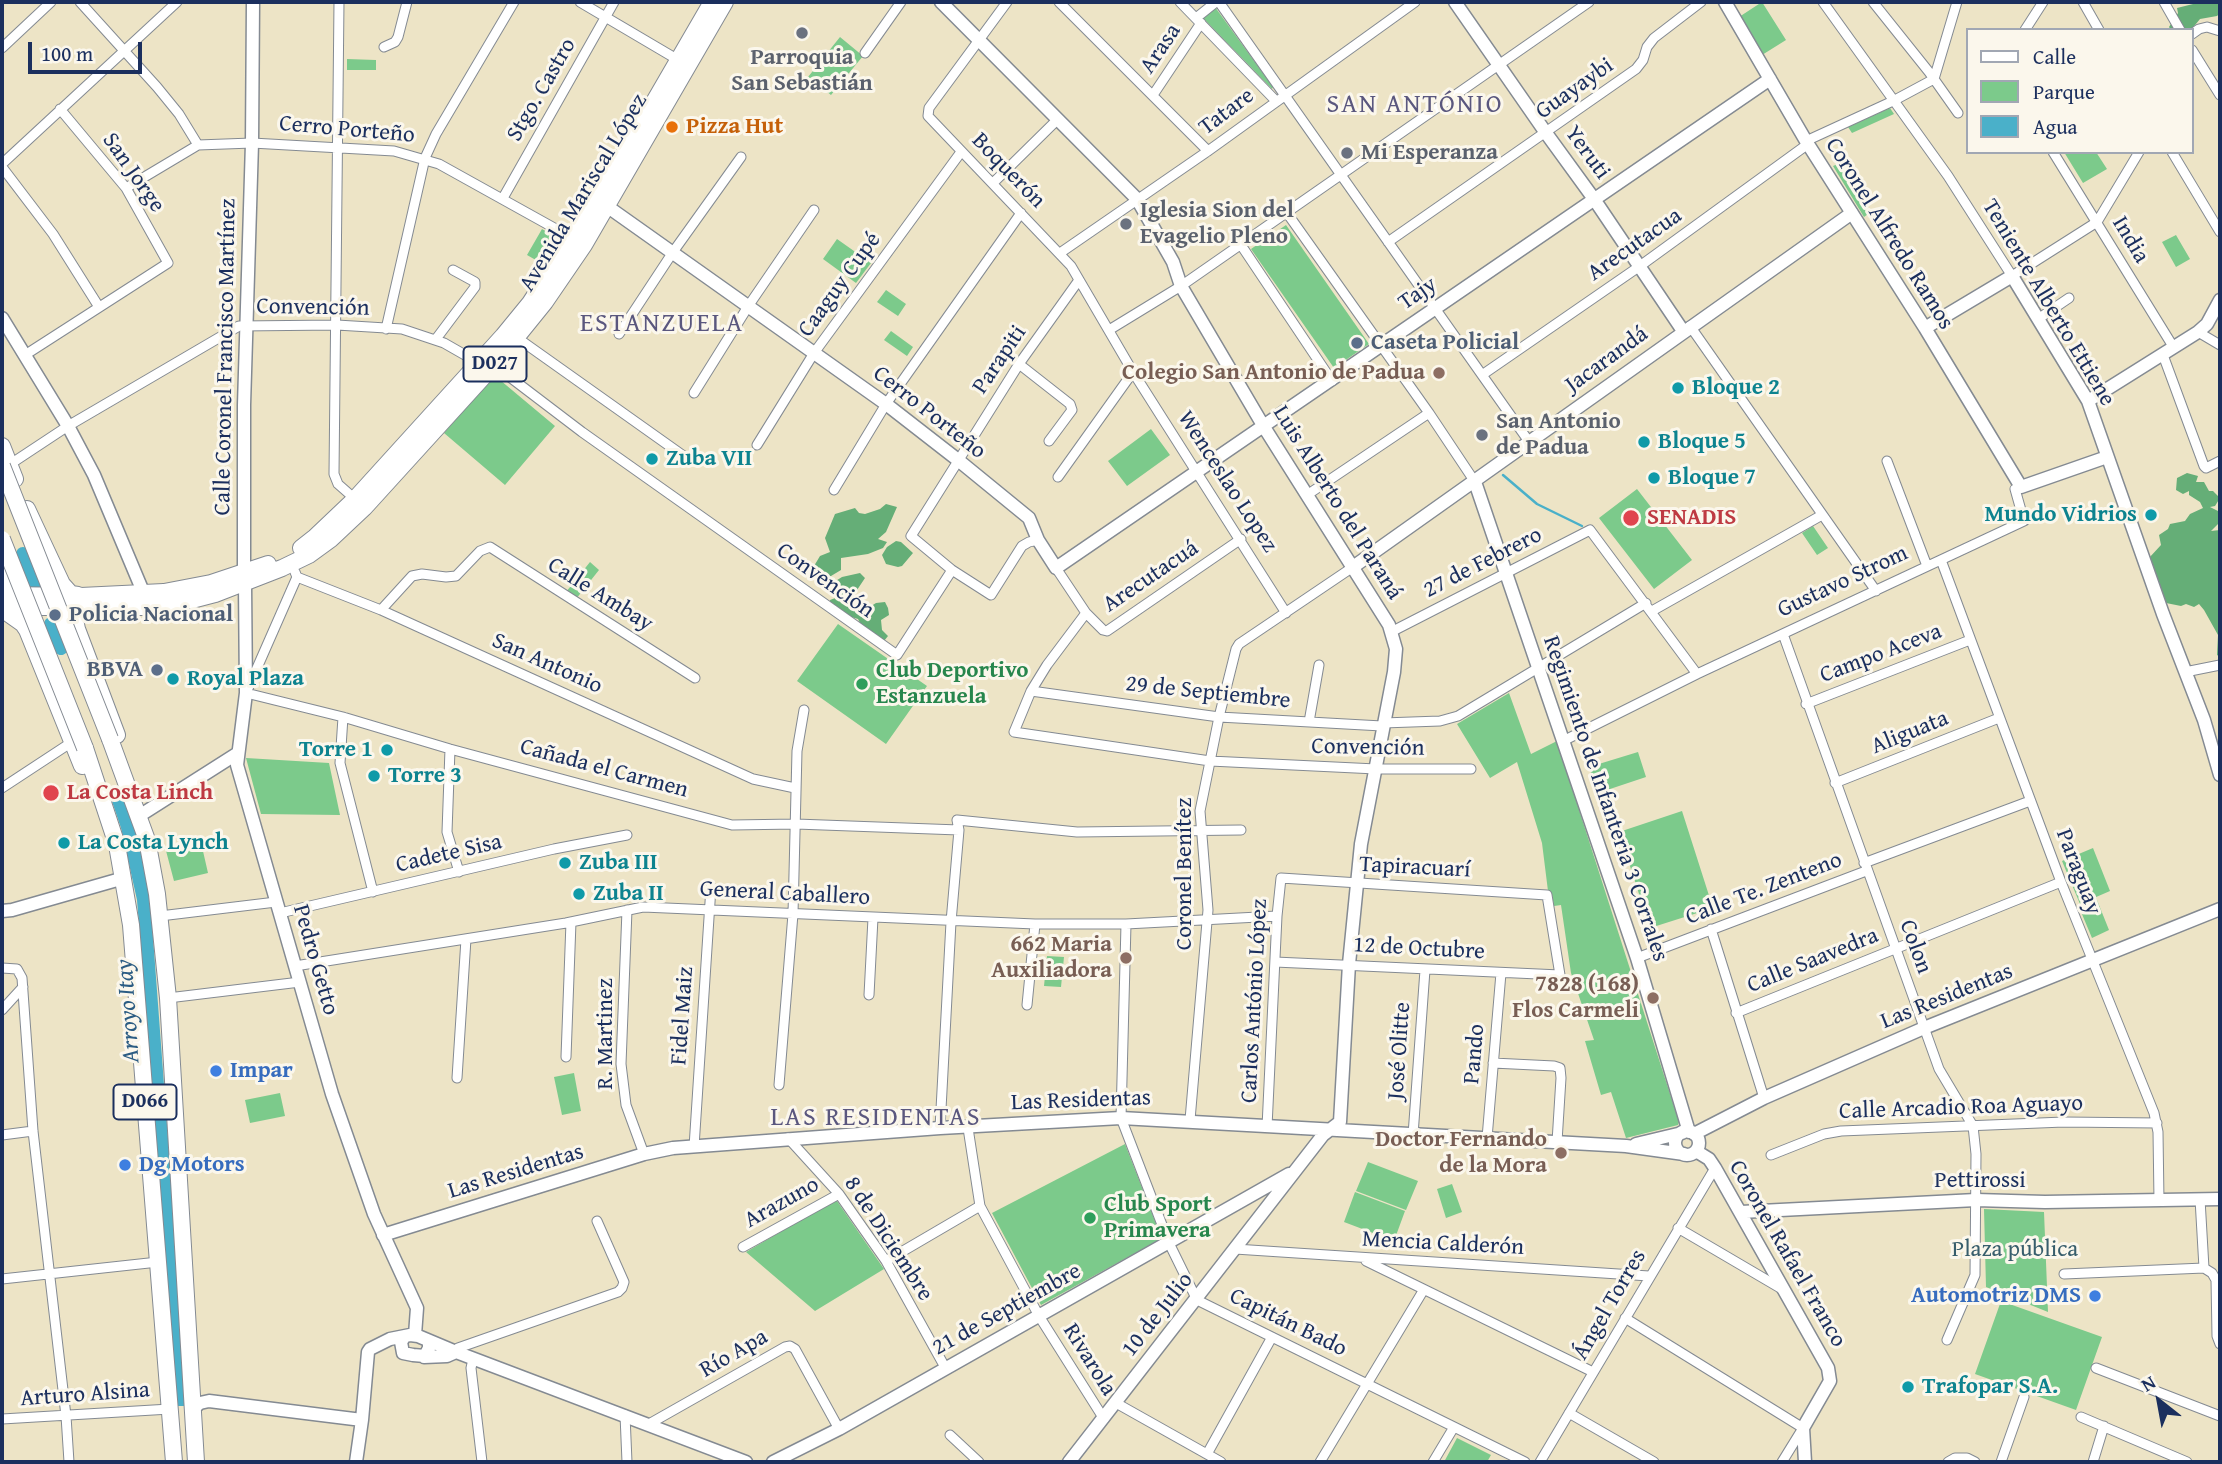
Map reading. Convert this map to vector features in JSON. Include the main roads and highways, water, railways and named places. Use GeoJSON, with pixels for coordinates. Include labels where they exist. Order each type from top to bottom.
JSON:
{"type":"FeatureCollection","features":[{"type":"Feature","properties":{"kind":"highway","name":"Avenida Mariscal López"},"geometry":{"type":"LineString","coordinates":[[683,63],[712,2]]}},
{"type":"Feature","properties":{"kind":"highway","name":"Avenida Mariscal López"},"geometry":{"type":"LineString","coordinates":[[244,578],[301,548],[315,537],[516,337],[545,302],[683,63],[725,2]]}},
{"type":"Feature","properties":{"kind":"highway","name":"Avenida Mariscal López"},"geometry":{"type":"LineString","coordinates":[[244,578],[295,570],[364,508],[487,364],[530,303],[579,242]]}},
{"type":"Feature","properties":{"kind":"highway"},"geometry":{"type":"LineString","coordinates":[[2,446],[5,466],[62,584],[71,594],[86,602],[75,620],[77,629],[121,746],[129,789]]}},
{"type":"Feature","properties":{"kind":"highway","name":"D066"},"geometry":{"type":"LineString","coordinates":[[5,466],[129,789],[151,859],[168,999],[196,1462]]}},
{"type":"Feature","properties":{"kind":"highway","name":"D066"},"geometry":{"type":"LineString","coordinates":[[2,539],[78,745],[103,798],[124,878],[134,947],[174,1457]]}},
{"type":"Feature","properties":{"kind":"highway"},"geometry":{"type":"LineString","coordinates":[[2,563],[8,583],[2,593]]}},
{"type":"Feature","properties":{"kind":"highway","name":"D027"},"geometry":{"type":"LineString","coordinates":[[86,602],[244,578]]}},
{"type":"Feature","properties":{"kind":"highway","name":"D027"},"geometry":{"type":"LineString","coordinates":[[47,602],[159,606],[215,594],[244,578]]}},
{"type":"Feature","properties":{"kind":"highway"},"geometry":{"type":"LineString","coordinates":[[2,593],[47,602]]}},
{"type":"Feature","properties":{"kind":"highway"},"geometry":{"type":"LineString","coordinates":[[2,608],[47,602]]}},
{"type":"Feature","properties":{"kind":"highway"},"geometry":{"type":"LineString","coordinates":[[2,608],[23,624],[27,631],[78,745]]}},
{"type":"Feature","properties":{"kind":"highway"},"geometry":{"type":"LineString","coordinates":[[174,1457],[184,1420],[194,1408]]}},
{"type":"Feature","properties":{"kind":"water"},"geometry":{"type":"Polygon","coordinates":[[[61,629],[137,834],[150,897],[188,1406],[177,1406],[137,900],[121,828],[99,763],[61,629]]]}},
{"type":"Feature","properties":{"kind":"waterway"},"geometry":{"type":"LineString","coordinates":[[1503,475],[1537,504],[1582,526]]}},
{"type":"Feature","properties":{"kind":"waterway","name":"Arroyo Itay"},"geometry":{"type":"LineString","coordinates":[[23,554],[35,582]]}},
{"type":"Feature","properties":{"kind":"waterway","name":"Arroyo Itay"},"geometry":{"type":"LineString","coordinates":[[51,624],[61,648]]}},
{"type":"Feature","properties":{"kind":"place","name":"Parroquia San Sebastián"},"geometry":{"type":"Point","coordinates":[802,33]}},
{"type":"Feature","properties":{"kind":"place","name":"Pizza Hut"},"geometry":{"type":"Point","coordinates":[672,127]}},
{"type":"Feature","properties":{"kind":"place","name":"Mi Esperanza"},"geometry":{"type":"Point","coordinates":[1347,153]}},
{"type":"Feature","properties":{"kind":"place","name":"Iglesia Sion del Evagelio Pleno"},"geometry":{"type":"Point","coordinates":[1126,224]}},
{"type":"Feature","properties":{"kind":"place","name":"Caseta Policial"},"geometry":{"type":"Point","coordinates":[1357,343]}},
{"type":"Feature","properties":{"kind":"place","name":"Colegio San Antonio de Padua"},"geometry":{"type":"Point","coordinates":[1439,373]}},
{"type":"Feature","properties":{"kind":"place","name":"Bloque 2"},"geometry":{"type":"Point","coordinates":[1678,388]}},
{"type":"Feature","properties":{"kind":"place","name":"San Antonio de Padua"},"geometry":{"type":"Point","coordinates":[1482,435]}},
{"type":"Feature","properties":{"kind":"place","name":"Bloque 5"},"geometry":{"type":"Point","coordinates":[1644,442]}},
{"type":"Feature","properties":{"kind":"place","name":"Zuba VII"},"geometry":{"type":"Point","coordinates":[652,459]}},
{"type":"Feature","properties":{"kind":"place","name":"Bloque 7"},"geometry":{"type":"Point","coordinates":[1654,478]}},
{"type":"Feature","properties":{"kind":"place","name":"Mundo Vidrios"},"geometry":{"type":"Point","coordinates":[2151,515]}},
{"type":"Feature","properties":{"kind":"place","name":"SENADIS"},"geometry":{"type":"Point","coordinates":[1631,518]}},
{"type":"Feature","properties":{"kind":"place","name":"Policia Nacional"},"geometry":{"type":"Point","coordinates":[55,615]}},
{"type":"Feature","properties":{"kind":"place","name":"BBVA"},"geometry":{"type":"Point","coordinates":[157,670]}},
{"type":"Feature","properties":{"kind":"place","name":"Royal Plaza"},"geometry":{"type":"Point","coordinates":[173,679]}},
{"type":"Feature","properties":{"kind":"place","name":"Club Deportivo Estanzuela"},"geometry":{"type":"Point","coordinates":[862,684]}},
{"type":"Feature","properties":{"kind":"place","name":"Torre 1"},"geometry":{"type":"Point","coordinates":[387,750]}},
{"type":"Feature","properties":{"kind":"place","name":"Torre 3"},"geometry":{"type":"Point","coordinates":[374,776]}},
{"type":"Feature","properties":{"kind":"place","name":"La Costa Linch"},"geometry":{"type":"Point","coordinates":[51,793]}},
{"type":"Feature","properties":{"kind":"place","name":"La Costa Lynch"},"geometry":{"type":"Point","coordinates":[64,843]}},
{"type":"Feature","properties":{"kind":"place","name":"Zuba III"},"geometry":{"type":"Point","coordinates":[565,863]}},
{"type":"Feature","properties":{"kind":"place","name":"Zuba II"},"geometry":{"type":"Point","coordinates":[579,894]}},
{"type":"Feature","properties":{"kind":"place","name":"662 Maria Auxiliadora"},"geometry":{"type":"Point","coordinates":[1126,958]}},
{"type":"Feature","properties":{"kind":"place","name":"7828 (168) Flos Carmeli"},"geometry":{"type":"Point","coordinates":[1653,998]}},
{"type":"Feature","properties":{"kind":"place","name":"Impar"},"geometry":{"type":"Point","coordinates":[216,1071]}},
{"type":"Feature","properties":{"kind":"place","name":"Doctor Fernando de la Mora"},"geometry":{"type":"Point","coordinates":[1561,1153]}},
{"type":"Feature","properties":{"kind":"place","name":"Dg Motors"},"geometry":{"type":"Point","coordinates":[125,1165]}},
{"type":"Feature","properties":{"kind":"place","name":"Club Sport Primavera"},"geometry":{"type":"Point","coordinates":[1090,1218]}},
{"type":"Feature","properties":{"kind":"place","name":"Automotriz DMS"},"geometry":{"type":"Point","coordinates":[2095,1296]}},
{"type":"Feature","properties":{"kind":"place","name":"Trafopar S.A."},"geometry":{"type":"Point","coordinates":[1908,1387]}},
{"type":"Feature","properties":{"kind":"district","name":"SAN ANTÓNIO"},"geometry":{"type":"Point","coordinates":[1415,105]}},
{"type":"Feature","properties":{"kind":"district","name":"ESTANZUELA"},"geometry":{"type":"Point","coordinates":[662,324]}},
{"type":"Feature","properties":{"kind":"district","name":"LAS RESIDENTAS"},"geometry":{"type":"Point","coordinates":[876,1118]}},
{"type":"Feature","properties":{"kind":"park label","name":"Plaza pública"},"geometry":{"type":"Point","coordinates":[2015,1250]}}]}
